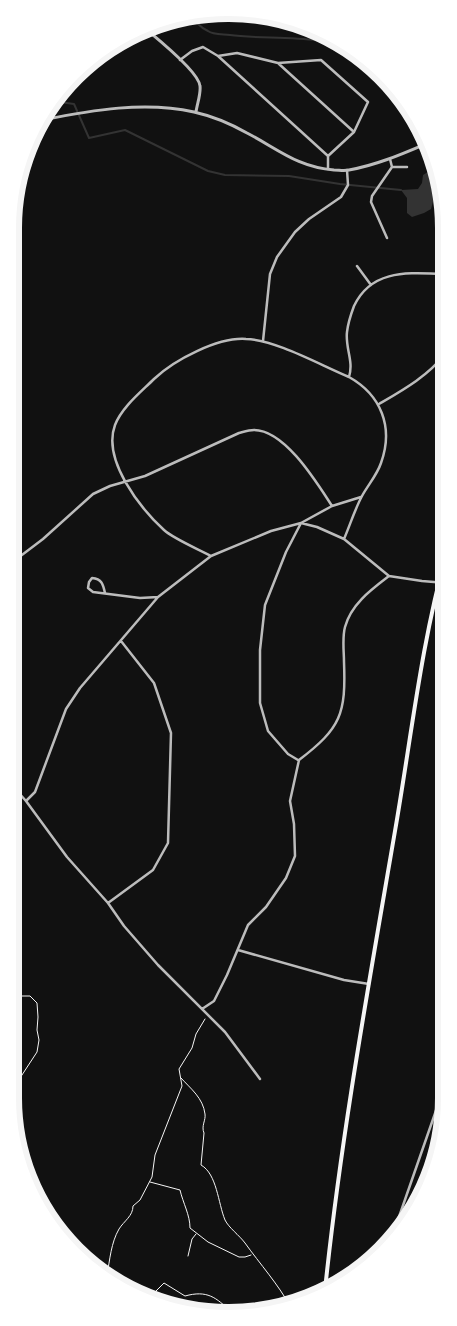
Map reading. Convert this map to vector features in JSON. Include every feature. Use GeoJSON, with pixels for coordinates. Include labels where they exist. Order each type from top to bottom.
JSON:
{"type":"FeatureCollection","features":[{"type":"Feature","properties":{"kind":"highway"},"geometry":{"type":"LineString","coordinates":[[326,1283],[341,1163],[369,984],[438,583]]}},
{"type":"Feature","properties":{"kind":"street"},"geometry":{"type":"LineString","coordinates":[[151,34],[198,79],[200,86],[196,112]]}},
{"type":"Feature","properties":{"kind":"street"},"geometry":{"type":"LineString","coordinates":[[180,60],[203,47],[218,56],[328,156]]}},
{"type":"Feature","properties":{"kind":"street"},"geometry":{"type":"LineString","coordinates":[[218,56],[237,53],[278,63],[321,60],[368,102],[354,132],[328,156],[328,169]]}},
{"type":"Feature","properties":{"kind":"street"},"geometry":{"type":"LineString","coordinates":[[278,63],[354,132]]}},
{"type":"Feature","properties":{"kind":"street"},"geometry":{"type":"LineString","coordinates":[[50,119],[137,107],[196,112],[233,126],[306,166],[328,169],[347,170],[390,159],[421,146]]}},
{"type":"Feature","properties":{"kind":"street"},"geometry":{"type":"LineString","coordinates":[[387,238],[371,202],[372,196],[392,166],[390,159]]}},
{"type":"Feature","properties":{"kind":"street"},"geometry":{"type":"LineString","coordinates":[[392,166],[407,167]]}},
{"type":"Feature","properties":{"kind":"street"},"geometry":{"type":"LineString","coordinates":[[263,340],[268,310],[270,274],[276,257],[295,232],[309,219],[341,196],[348,185],[347,170]]}},
{"type":"Feature","properties":{"kind":"street"},"geometry":{"type":"LineString","coordinates":[[357,266],[371,285]]}},
{"type":"Feature","properties":{"kind":"street"},"geometry":{"type":"LineString","coordinates":[[349,377],[352,369],[347,341],[349,322],[357,299],[362,293],[381,278],[392,275],[404,273],[438,274]]}},
{"type":"Feature","properties":{"kind":"street"},"geometry":{"type":"LineString","coordinates":[[211,556],[165,532],[138,501],[125,482],[115,458],[112,434],[120,414],[168,367],[198,352],[233,339],[263,340],[349,377],[364,387],[379,404],[385,426],[384,452],[377,473],[361,497],[344,539]]}},
{"type":"Feature","properties":{"kind":"street"},"geometry":{"type":"LineString","coordinates":[[379,404],[427,373],[438,361]]}},
{"type":"Feature","properties":{"kind":"street"},"geometry":{"type":"LineString","coordinates":[[19,557],[93,494],[110,486],[145,476],[239,433],[254,430],[271,435],[284,444],[314,478],[332,506]]}},
{"type":"Feature","properties":{"kind":"street"},"geometry":{"type":"LineString","coordinates":[[26,801],[35,792],[66,709],[80,688],[158,597],[211,556],[300,522],[332,506],[361,497]]}},
{"type":"Feature","properties":{"kind":"street"},"geometry":{"type":"LineString","coordinates":[[300,522],[344,539],[389,576],[438,583]]}},
{"type":"Feature","properties":{"kind":"street"},"geometry":{"type":"LineString","coordinates":[[299,760],[288,754],[268,731],[260,703],[260,650],[264,605],[300,522]]}},
{"type":"Feature","properties":{"kind":"street"},"geometry":{"type":"LineString","coordinates":[[202,1008],[214,1001],[248,926],[266,907],[286,878],[295,856],[294,824],[290,801],[299,760],[318,746],[332,730],[339,718],[345,692],[344,629],[349,617],[360,601],[389,576]]}},
{"type":"Feature","properties":{"kind":"street"},"geometry":{"type":"LineString","coordinates":[[106,593],[103,583],[98,578],[92,578],[88,588],[93,592],[140,598],[158,597]]}},
{"type":"Feature","properties":{"kind":"street"},"geometry":{"type":"LineString","coordinates":[[108,903],[153,870],[168,843],[171,734],[154,683],[121,641]]}},
{"type":"Feature","properties":{"kind":"street"},"geometry":{"type":"LineString","coordinates":[[19,793],[67,856],[108,903],[124,926],[158,965],[225,1032],[260,1079]]}},
{"type":"Feature","properties":{"kind":"street"},"geometry":{"type":"LineString","coordinates":[[238,950],[344,980],[369,984]]}},
{"type":"Feature","properties":{"kind":"street"},"geometry":{"type":"LineString","coordinates":[[397,1222],[438,1105]]}},
{"type":"Feature","properties":{"kind":"path"},"geometry":{"type":"LineString","coordinates":[[19,996],[30,996],[37,1003],[39,1040],[37,1052],[19,1082]]}},
{"type":"Feature","properties":{"kind":"path"},"geometry":{"type":"LineString","coordinates":[[108,1269],[111,1249],[119,1229],[133,1211],[133,1206],[140,1200],[152,1177],[155,1155],[182,1086],[179,1069],[192,1048],[198,1030],[208,1014]]}},
{"type":"Feature","properties":{"kind":"path"},"geometry":{"type":"LineString","coordinates":[[181,1077],[202,1100],[206,1115],[201,1165],[209,1172],[214,1181],[225,1221],[244,1242],[286,1299]]}},
{"type":"Feature","properties":{"kind":"path"},"geometry":{"type":"LineString","coordinates":[[149,1182],[180,1190],[184,1207],[189,1216],[190,1228],[197,1234],[215,1246],[239,1257],[252,1254]]}},
{"type":"Feature","properties":{"kind":"path"},"geometry":{"type":"LineString","coordinates":[[188,1256],[192,1239],[197,1234]]}},
{"type":"Feature","properties":{"kind":"path"},"geometry":{"type":"LineString","coordinates":[[154,1293],[164,1283],[185,1296],[199,1292],[219,1300],[226,1307]]}},
{"type":"Feature","properties":{"kind":"shaded area"},"geometry":{"type":"Polygon","coordinates":[[[430,171],[435,194],[431,209],[412,217],[407,213],[407,198],[401,190],[418,189],[422,183],[423,175],[430,171]]]}},
{"type":"Feature","properties":{"kind":"waterway"},"geometry":{"type":"LineString","coordinates":[[197,22],[205,30],[213,33],[324,42]]}},
{"type":"Feature","properties":{"kind":"waterway"},"geometry":{"type":"LineString","coordinates":[[61,102],[74,104],[89,138],[125,130],[208,171],[225,175],[289,176],[340,184],[401,190]]}}]}
